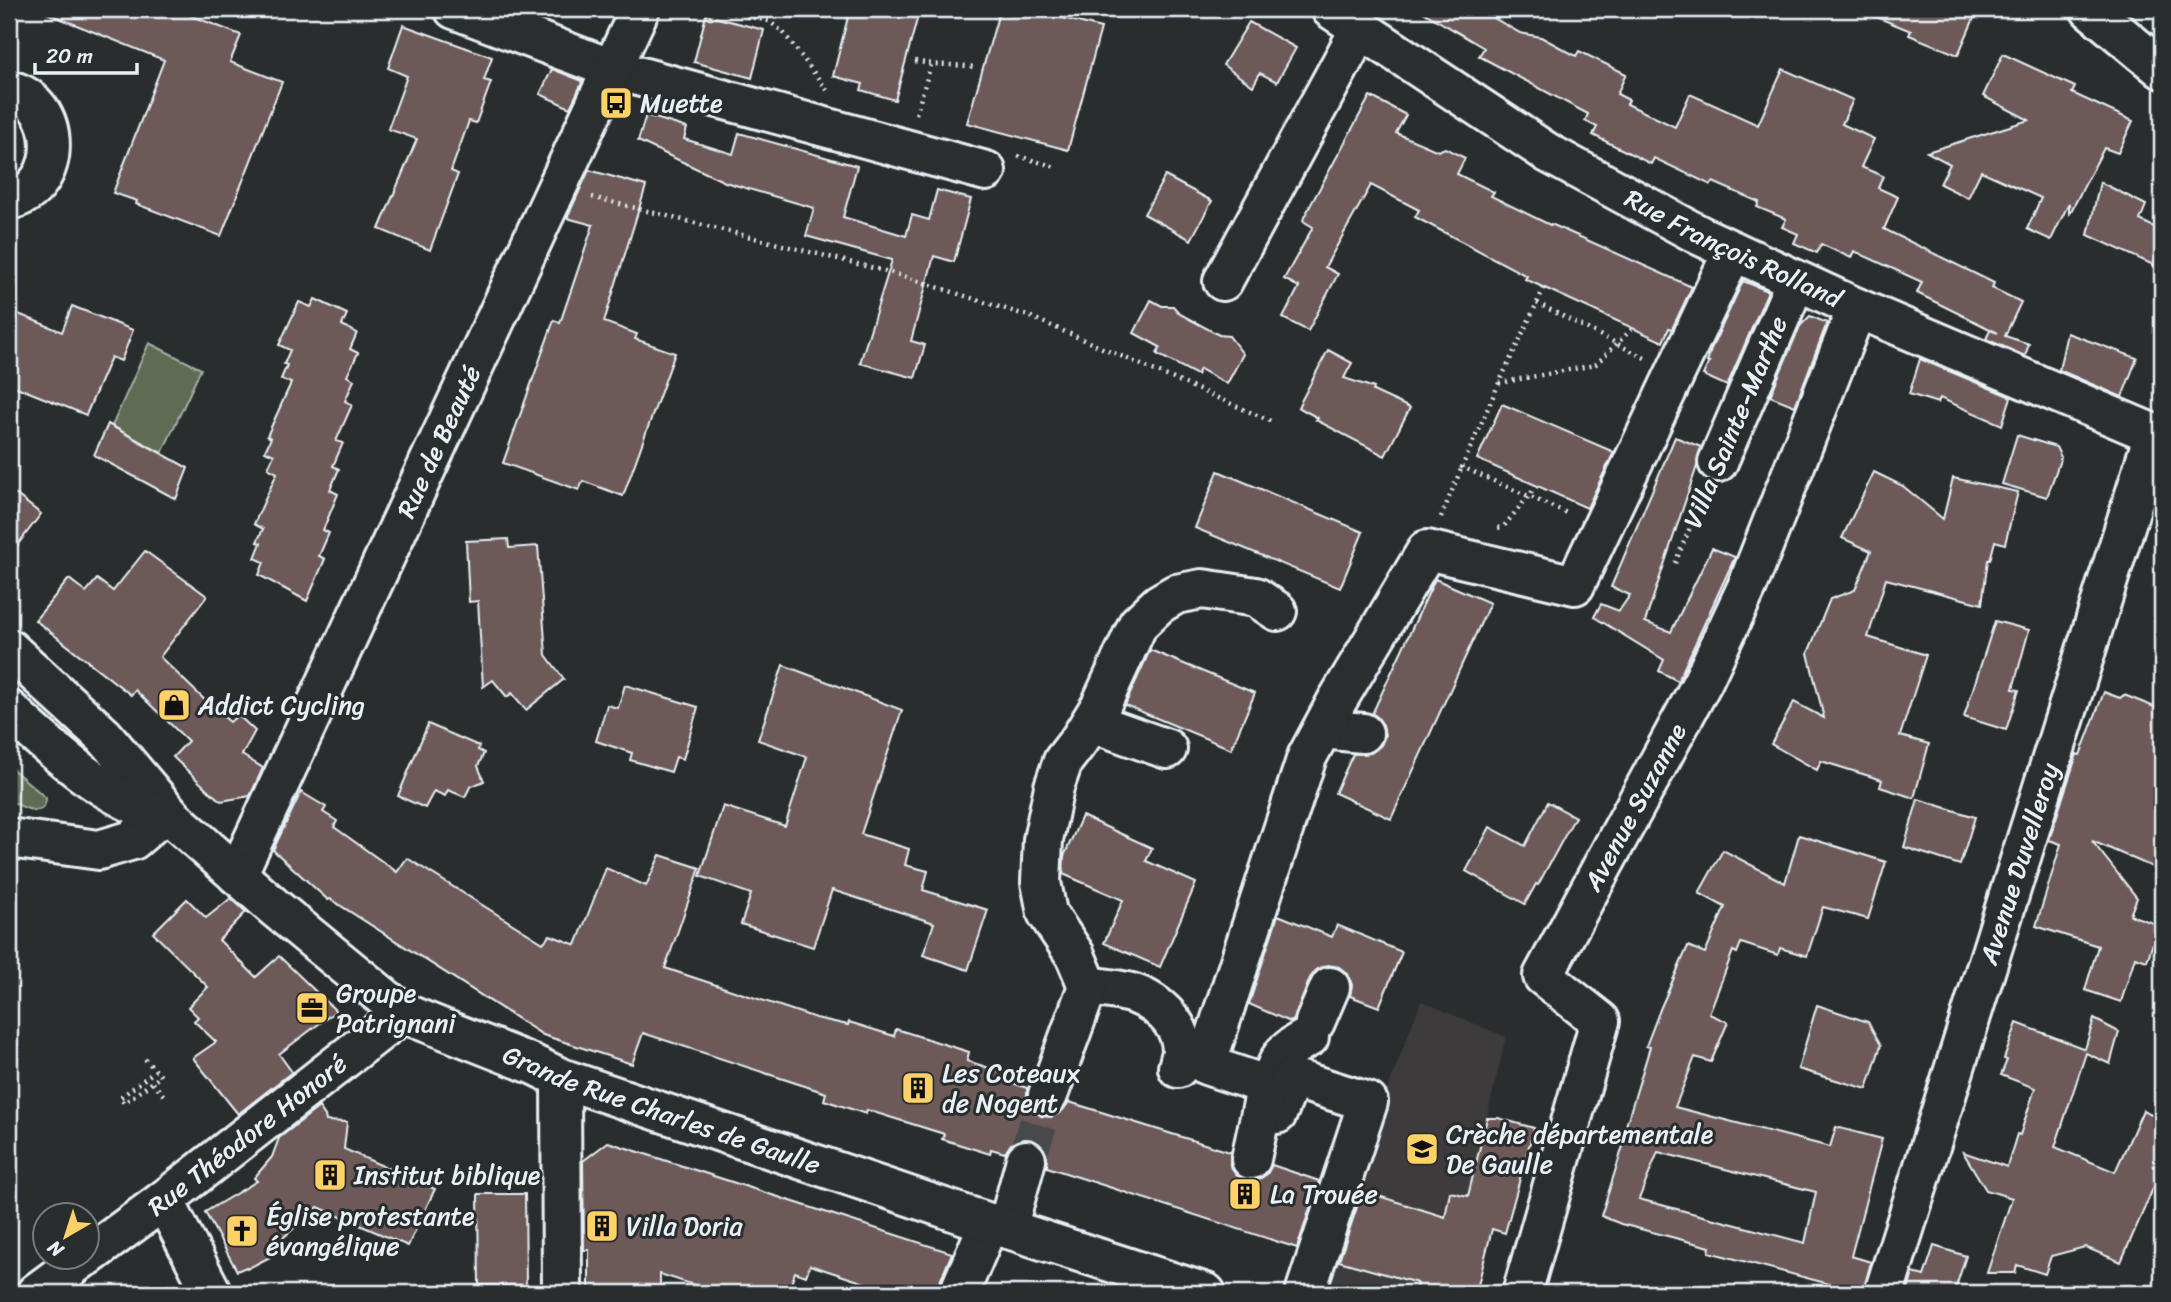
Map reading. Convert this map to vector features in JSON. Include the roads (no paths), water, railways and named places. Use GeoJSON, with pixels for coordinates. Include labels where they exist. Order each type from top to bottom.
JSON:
{"type":"FeatureCollection","features":[{"type":"Feature","properties":{"kind":"street"},"geometry":{"type":"LineString","coordinates":[[454,9],[612,69],[1001,164]]}},
{"type":"Feature","properties":{"kind":"street","name":"Rue de Beauté"},"geometry":{"type":"LineString","coordinates":[[237,875],[640,9]]}},
{"type":"Feature","properties":{"kind":"street"},"geometry":{"type":"LineString","coordinates":[[2091,9],[2162,69]]}},
{"type":"Feature","properties":{"kind":"street"},"geometry":{"type":"LineString","coordinates":[[1223,281],[1345,19]]}},
{"type":"Feature","properties":{"kind":"street","name":"Rue François Rolland"},"geometry":{"type":"LineString","coordinates":[[1345,19],[1548,153],[1701,236],[1857,308],[2158,434]]}},
{"type":"Feature","properties":{"kind":"street"},"geometry":{"type":"LineString","coordinates":[[9,90],[31,102],[44,117],[51,136],[51,155],[44,174],[31,189],[9,200]]}},
{"type":"Feature","properties":{"kind":"street"},"geometry":{"type":"LineString","coordinates":[[1269,1099],[1206,1065],[1307,758],[1323,729],[1401,619],[1427,550],[1575,586],[1733,251]]}},
{"type":"Feature","properties":{"kind":"street","name":"Villa Sainte-Marthe"},"geometry":{"type":"LineString","coordinates":[[1718,462],[1796,281]]}},
{"type":"Feature","properties":{"kind":"street","name":"Avenue Suzanne"},"geometry":{"type":"LineString","coordinates":[[1522,1293],[1600,1020],[1543,976],[1703,681],[1747,587],[1857,308]]}},
{"type":"Feature","properties":{"kind":"street","name":"Avenue Duvelleroy"},"geometry":{"type":"LineString","coordinates":[[1884,1293],[2158,434]]}},
{"type":"Feature","properties":{"kind":"street"},"geometry":{"type":"LineString","coordinates":[[1048,1095],[1088,986],[1075,955],[1047,913],[1041,882],[1044,840],[1054,787],[1063,761],[1101,705],[1138,624],[1158,604],[1176,594],[1202,589],[1256,597],[1277,611]]}},
{"type":"Feature","properties":{"kind":"street","name":"Grande Rue Charles de Gaulle"},"geometry":{"type":"LineString","coordinates":[[9,649],[104,736],[152,805]]}},
{"type":"Feature","properties":{"kind":"street","name":"Grande Rue Charles de Gaulle"},"geometry":{"type":"LineString","coordinates":[[9,710],[78,772],[152,805],[403,1013],[561,1078],[998,1226],[1206,1293]]}},
{"type":"Feature","properties":{"kind":"street"},"geometry":{"type":"LineString","coordinates":[[1091,722],[1167,749]]}},
{"type":"Feature","properties":{"kind":"street"},"geometry":{"type":"LineString","coordinates":[[1323,729],[1363,733]]}},
{"type":"Feature","properties":{"kind":"street"},"geometry":{"type":"LineString","coordinates":[[9,838],[58,845],[109,820],[152,805]]}},
{"type":"Feature","properties":{"kind":"street"},"geometry":{"type":"LineString","coordinates":[[1088,986],[1128,992],[1152,1002],[1168,1017],[1179,1034],[1182,1052],[1178,1068]]}},
{"type":"Feature","properties":{"kind":"street"},"geometry":{"type":"LineString","coordinates":[[1251,1159],[1279,1058],[1312,1030],[1329,987]]}},
{"type":"Feature","properties":{"kind":"street","name":"Rue Théodore Honoré"},"geometry":{"type":"LineString","coordinates":[[102,1245],[164,1200],[403,1013]]}},
{"type":"Feature","properties":{"kind":"street"},"geometry":{"type":"LineString","coordinates":[[561,1078],[562,1293]]}},
{"type":"Feature","properties":{"kind":"street"},"geometry":{"type":"LineString","coordinates":[[1269,1099],[1292,1078],[1368,1101],[1305,1293]]}},
{"type":"Feature","properties":{"kind":"street"},"geometry":{"type":"LineString","coordinates":[[959,1293],[998,1226],[1026,1160]]}},
{"type":"Feature","properties":{"kind":"street"},"geometry":{"type":"LineString","coordinates":[[164,1200],[212,1293]]}},
{"type":"Feature","properties":{"kind":"street","name":"Rue Théodore Honoré"},"geometry":{"type":"LineString","coordinates":[[37,1293],[68,1270]]}},
{"type":"Feature","properties":{"kind":"tunnel"},"geometry":{"type":"LineString","coordinates":[[1026,1160],[1048,1095]]}},
{"type":"Feature","properties":{"kind":"place","name":"Muette"},"geometry":{"type":"Point","coordinates":[616,103]}},
{"type":"Feature","properties":{"kind":"place","name":"Addict Cycling"},"geometry":{"type":"Point","coordinates":[174,705]}},
{"type":"Feature","properties":{"kind":"place","name":"Groupe Patrignani"},"geometry":{"type":"Point","coordinates":[312,1008]}},
{"type":"Feature","properties":{"kind":"place","name":"Les Coteaux de Nogent"},"geometry":{"type":"Point","coordinates":[918,1088]}},
{"type":"Feature","properties":{"kind":"place","name":"Crèche départementale De Gaulle"},"geometry":{"type":"Point","coordinates":[1422,1149]}},
{"type":"Feature","properties":{"kind":"place","name":"Institut biblique"},"geometry":{"type":"Point","coordinates":[330,1175]}},
{"type":"Feature","properties":{"kind":"place","name":"La Trouée"},"geometry":{"type":"Point","coordinates":[1245,1194]}},
{"type":"Feature","properties":{"kind":"place","name":"Villa Doria"},"geometry":{"type":"Point","coordinates":[602,1226]}},
{"type":"Feature","properties":{"kind":"place","name":"Église protestante évangélique"},"geometry":{"type":"Point","coordinates":[242,1231]}}]}
